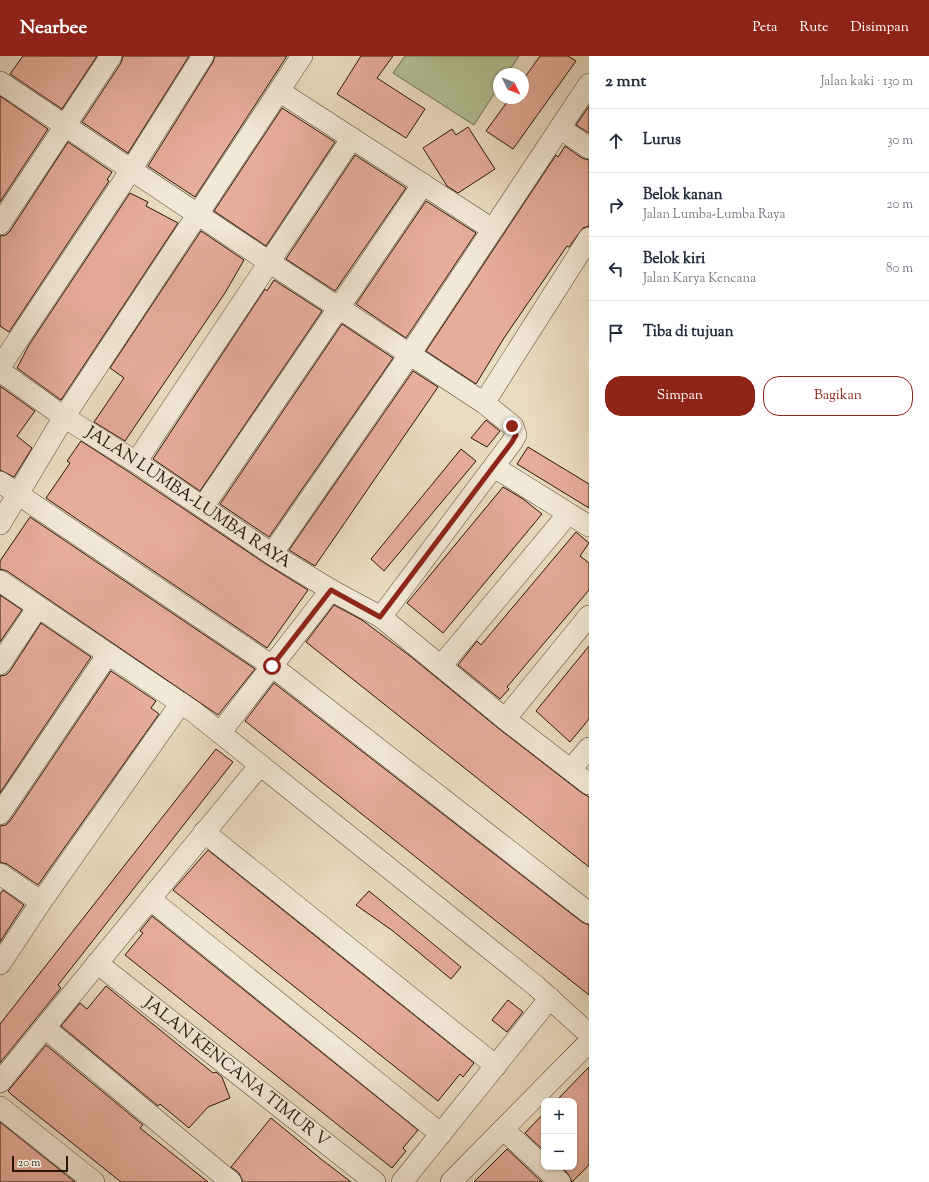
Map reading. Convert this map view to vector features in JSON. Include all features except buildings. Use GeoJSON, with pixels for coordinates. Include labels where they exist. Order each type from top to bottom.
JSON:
{"type":"FeatureCollection","features":[{"type":"Feature","properties":{"kind":"street"},"geometry":{"type":"LineString","coordinates":[[0,224],[111,56]]}},
{"type":"Feature","properties":{"kind":"street"},"geometry":{"type":"LineString","coordinates":[[0,367],[131,170],[203,56]]}},
{"type":"Feature","properties":{"kind":"street"},"geometry":{"type":"LineString","coordinates":[[0,524],[64,417],[302,56]]}},
{"type":"Feature","properties":{"kind":"street"},"geometry":{"type":"LineString","coordinates":[[0,82],[269,262],[484,403],[515,430],[516,435],[494,467],[380,617]]}},
{"type":"Feature","properties":{"kind":"street"},"geometry":{"type":"LineString","coordinates":[[272,554],[410,354],[589,84]]}},
{"type":"Feature","properties":{"kind":"street"},"geometry":{"type":"LineString","coordinates":[[279,91],[492,229]]}},
{"type":"Feature","properties":{"kind":"street"},"geometry":{"type":"LineString","coordinates":[[560,128],[589,148]]}},
{"type":"Feature","properties":{"kind":"street"},"geometry":{"type":"LineString","coordinates":[[136,462],[352,138]]}},
{"type":"Feature","properties":{"kind":"street"},"geometry":{"type":"LineString","coordinates":[[203,508],[423,184]]}},
{"type":"Feature","properties":{"kind":"street"},"geometry":{"type":"LineString","coordinates":[[484,403],[589,238]]}},
{"type":"Feature","properties":{"kind":"street","name":"JALAN LUMBA-LUMBA RAYA"},"geometry":{"type":"LineString","coordinates":[[0,371],[64,417],[136,462],[272,554],[331,590],[380,617],[589,784]]}},
{"type":"Feature","properties":{"kind":"street"},"geometry":{"type":"LineString","coordinates":[[494,467],[589,526]]}},
{"type":"Feature","properties":{"kind":"street"},"geometry":{"type":"LineString","coordinates":[[0,482],[272,666],[589,912]]}},
{"type":"Feature","properties":{"kind":"street"},"geometry":{"type":"LineString","coordinates":[[441,666],[568,514]]}},
{"type":"Feature","properties":{"kind":"street"},"geometry":{"type":"LineString","coordinates":[[0,581],[181,703],[550,998],[589,1034]]}},
{"type":"Feature","properties":{"kind":"street"},"geometry":{"type":"LineString","coordinates":[[220,733],[331,590]]}},
{"type":"Feature","properties":{"kind":"street"},"geometry":{"type":"LineString","coordinates":[[0,664],[38,608]]}},
{"type":"Feature","properties":{"kind":"street"},"geometry":{"type":"LineString","coordinates":[[506,719],[589,616]]}},
{"type":"Feature","properties":{"kind":"street"},"geometry":{"type":"LineString","coordinates":[[0,814],[108,654]]}},
{"type":"Feature","properties":{"kind":"street"},"geometry":{"type":"LineString","coordinates":[[0,964],[41,902],[181,703]]}},
{"type":"Feature","properties":{"kind":"street"},"geometry":{"type":"LineString","coordinates":[[570,769],[589,748]]}},
{"type":"Feature","properties":{"kind":"street"},"geometry":{"type":"LineString","coordinates":[[0,1082],[260,765]]}},
{"type":"Feature","properties":{"kind":"street"},"geometry":{"type":"LineString","coordinates":[[204,832],[496,1066]]}},
{"type":"Feature","properties":{"kind":"street"},"geometry":{"type":"LineString","coordinates":[[0,874],[41,902]]}},
{"type":"Feature","properties":{"kind":"street"},"geometry":{"type":"LineString","coordinates":[[150,899],[441,1134]]}},
{"type":"Feature","properties":{"kind":"street","name":"JALAN KENCANA TIMUR V"},"geometry":{"type":"LineString","coordinates":[[98,963],[375,1182]]}},
{"type":"Feature","properties":{"kind":"street"},"geometry":{"type":"LineString","coordinates":[[402,1182],[550,998]]}},
{"type":"Feature","properties":{"kind":"street"},"geometry":{"type":"LineString","coordinates":[[44,1028],[231,1182]]}},
{"type":"Feature","properties":{"kind":"street"},"geometry":{"type":"LineString","coordinates":[[451,1182],[589,1042]]}},
{"type":"Feature","properties":{"kind":"street"},"geometry":{"type":"LineString","coordinates":[[0,1107],[94,1182]]}},
{"type":"Feature","properties":{"kind":"street"},"geometry":{"type":"LineString","coordinates":[[503,1129],[560,1182]]}},
{"type":"Feature","properties":{"kind":"green space"},"geometry":{"type":"Polygon","coordinates":[[[405,56],[519,56],[511,68],[493,68],[493,95],[474,125],[393,73],[405,56]]]}},
{"type":"Feature","properties":{"kind":"route"},"geometry":{"type":"LineString","coordinates":[[272,666],[331,590],[380,617],[512,442],[516,435],[512,426]]}}]}
